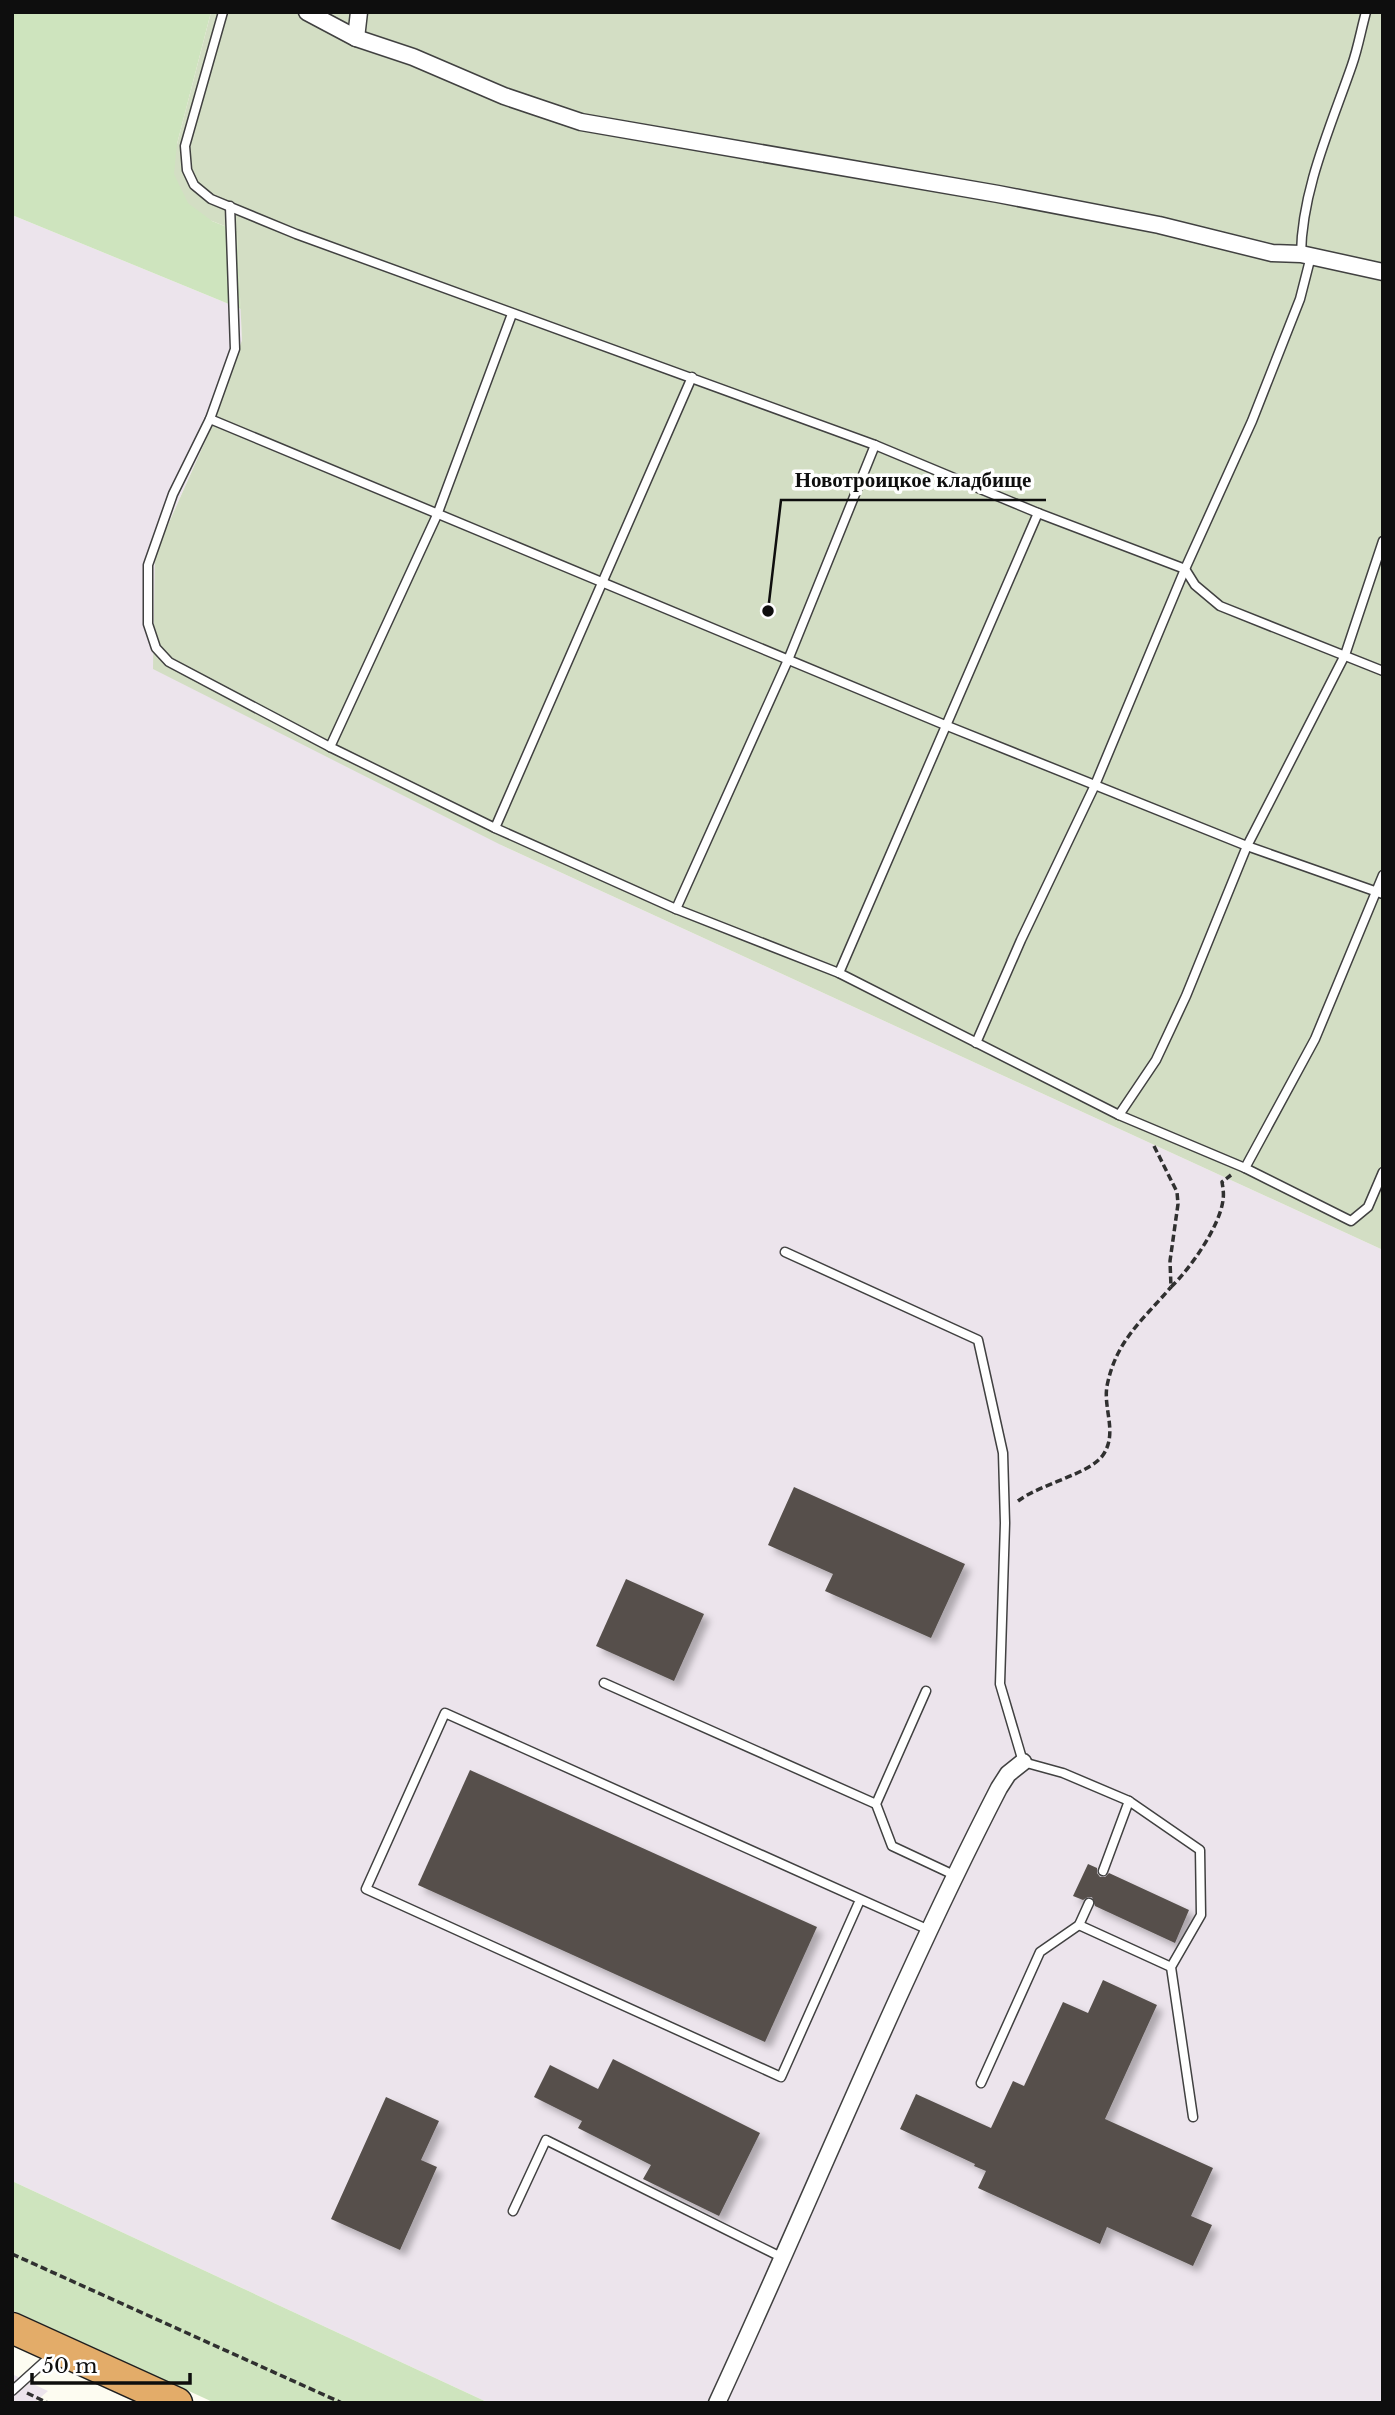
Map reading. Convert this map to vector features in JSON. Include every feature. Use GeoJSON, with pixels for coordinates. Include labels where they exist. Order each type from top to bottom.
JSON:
{"type":"FeatureCollection","features":[{"type":"Feature","properties":{"kind":"highway"},"geometry":{"type":"LineString","coordinates":[[12,2328],[177,2403]]}},
{"type":"Feature","properties":{"kind":"street"},"geometry":{"type":"LineString","coordinates":[[307,12],[356,38],[412,57],[504,96],[581,122],[998,194],[1159,225],[1272,253],[1306,255],[1383,272]]}},
{"type":"Feature","properties":{"kind":"street"},"geometry":{"type":"LineString","coordinates":[[356,38],[359,12]]}},
{"type":"Feature","properties":{"kind":"street"},"geometry":{"type":"LineString","coordinates":[[717,2403],[954,1875],[999,1787],[1008,1774],[1023,1762]]}},
{"type":"Feature","properties":{"kind":"lane"},"geometry":{"type":"LineString","coordinates":[[223,12],[184,146],[187,170],[194,185],[211,199],[296,234],[875,445],[1038,513],[1185,569],[1195,585],[1220,606],[1383,671]]}},
{"type":"Feature","properties":{"kind":"lane"},"geometry":{"type":"LineString","coordinates":[[976,1043],[1021,940],[1095,785],[1185,569],[1252,421],[1300,299],[1306,255],[1307,202],[1352,65],[1366,12]]}},
{"type":"Feature","properties":{"kind":"lane"},"geometry":{"type":"LineString","coordinates":[[230,206],[235,348],[210,419],[173,494],[148,565],[148,624],[156,648],[169,662],[330,747],[495,828],[676,909],[839,973],[1119,1115],[1245,1168],[1351,1221],[1367,1207],[1383,1172]]}},
{"type":"Feature","properties":{"kind":"lane"},"geometry":{"type":"LineString","coordinates":[[330,747],[437,514],[512,314]]}},
{"type":"Feature","properties":{"kind":"lane"},"geometry":{"type":"LineString","coordinates":[[495,828],[692,377]]}},
{"type":"Feature","properties":{"kind":"lane"},"geometry":{"type":"LineString","coordinates":[[210,419],[945,725],[1247,845],[1379,892]]}},
{"type":"Feature","properties":{"kind":"lane"},"geometry":{"type":"LineString","coordinates":[[676,909],[788,660],[875,445]]}},
{"type":"Feature","properties":{"kind":"lane"},"geometry":{"type":"LineString","coordinates":[[839,973],[1038,513]]}},
{"type":"Feature","properties":{"kind":"lane"},"geometry":{"type":"LineString","coordinates":[[1119,1115],[1161,1049],[1186,996],[1247,845],[1345,655],[1383,541]]}},
{"type":"Feature","properties":{"kind":"lane"},"geometry":{"type":"LineString","coordinates":[[1245,1168],[1315,1038],[1379,892],[1383,875]]}},
{"type":"Feature","properties":{"kind":"lane"},"geometry":{"type":"LineString","coordinates":[[785,1252],[978,1340],[1003,1453],[1000,1684],[1023,1762],[1063,1773],[1129,1801],[1200,1850],[1201,1915],[1171,1967],[1193,2116]]}},
{"type":"Feature","properties":{"kind":"lane"},"geometry":{"type":"LineString","coordinates":[[604,1683],[876,1804]]}},
{"type":"Feature","properties":{"kind":"lane"},"geometry":{"type":"LineString","coordinates":[[926,1691],[876,1804],[892,1846],[954,1875]]}},
{"type":"Feature","properties":{"kind":"lane"},"geometry":{"type":"LineString","coordinates":[[860,1900],[781,2077],[366,1889],[445,1713],[929,1930]]}},
{"type":"Feature","properties":{"kind":"lane"},"geometry":{"type":"LineString","coordinates":[[1103,1871],[1129,1801]]}},
{"type":"Feature","properties":{"kind":"lane"},"geometry":{"type":"LineString","coordinates":[[981,2083],[1040,1952],[1079,1925],[1089,1903]]}},
{"type":"Feature","properties":{"kind":"lane"},"geometry":{"type":"LineString","coordinates":[[1079,1925],[1171,1967]]}},
{"type":"Feature","properties":{"kind":"lane"},"geometry":{"type":"LineString","coordinates":[[513,2211],[546,2140],[784,2258]]}},
{"type":"Feature","properties":{"kind":"lane"},"geometry":{"type":"LineString","coordinates":[[14,2390],[58,2349]]}},
{"type":"Feature","properties":{"kind":"path"},"geometry":{"type":"LineString","coordinates":[[1144,1126],[1177,1192],[1178,1204],[1170,1261],[1171,1287]]}},
{"type":"Feature","properties":{"kind":"path"},"geometry":{"type":"LineString","coordinates":[[1004,1512],[1032,1490],[1096,1463],[1104,1454],[1110,1439],[1107,1388],[1115,1360],[1128,1335],[1186,1273],[1197,1256],[1223,1200],[1222,1182],[1245,1168]]}},
{"type":"Feature","properties":{"kind":"path"},"geometry":{"type":"LineString","coordinates":[[12,2253],[342,2403]]}},
{"type":"Feature","properties":{"kind":"path"},"geometry":{"type":"LineString","coordinates":[[14,2390],[48,2403]]}},
{"type":"Feature","properties":{"kind":"shaded area"},"geometry":{"type":"Polygon","coordinates":[[[12,215],[241,309],[242,340],[216,417],[155,554],[501,845],[1383,1250],[1383,2403],[489,2403],[12,2181],[12,215]]]}},
{"type":"Feature","properties":{"kind":"shaded area"},"geometry":{"type":"Polygon","coordinates":[[[12,2374],[48,2391],[34,2403],[12,2403],[12,2374]]]}},
{"type":"Feature","properties":{"kind":"green space"},"geometry":{"type":"Polygon","coordinates":[[[12,12],[211,12],[177,144],[212,221],[237,231],[241,309],[12,215],[12,12]]]}},
{"type":"Feature","properties":{"kind":"green space"},"geometry":{"type":"Polygon","coordinates":[[[211,12],[1383,12],[1383,1250],[501,845],[153,669],[155,554],[216,417],[242,340],[237,231],[212,221],[188,203],[174,174],[177,144],[211,12]]]}},
{"type":"Feature","properties":{"kind":"green space"},"geometry":{"type":"Polygon","coordinates":[[[12,2181],[489,2403],[215,2403],[12,2310],[12,2181]]]}},
{"type":"Feature","properties":{"kind":"building"},"geometry":{"type":"Polygon","coordinates":[[[794,1487],[965,1564],[931,1638],[825,1591],[833,1574],[768,1545],[794,1487]]]}},
{"type":"Feature","properties":{"kind":"building"},"geometry":{"type":"Polygon","coordinates":[[[626,1579],[704,1614],[674,1681],[596,1646],[626,1579]]]}},
{"type":"Feature","properties":{"kind":"building"},"geometry":{"type":"Polygon","coordinates":[[[470,1770],[817,1927],[765,2042],[418,1885],[470,1770]]]}},
{"type":"Feature","properties":{"kind":"building"},"geometry":{"type":"Polygon","coordinates":[[[1088,1864],[1097,1868],[1100,1877],[1109,1873],[1189,1910],[1175,1943],[1095,1906],[1092,1897],[1083,1900],[1073,1896],[1088,1864]]]}},
{"type":"Feature","properties":{"kind":"building"},"geometry":{"type":"Polygon","coordinates":[[[1103,1980],[1157,2005],[1105,2119],[1213,2168],[1191,2216],[1212,2225],[1193,2266],[1107,2227],[1100,2244],[978,2188],[986,2171],[900,2129],[916,2094],[991,2128],[1013,2081],[1024,2086],[1063,2002],[1088,2013],[1103,1980]]]}},
{"type":"Feature","properties":{"kind":"building"},"geometry":{"type":"Polygon","coordinates":[[[613,2059],[760,2133],[719,2216],[643,2179],[651,2165],[578,2128],[582,2121],[534,2097],[550,2065],[598,2089],[613,2059]]]}},
{"type":"Feature","properties":{"kind":"building"},"geometry":{"type":"Polygon","coordinates":[[[386,2097],[439,2121],[421,2160],[437,2167],[400,2250],[331,2219],[386,2097]]]}},
{"type":"Feature","properties":{"kind":"place","name":"Новотроицкое кладбище"},"geometry":{"type":"Point","coordinates":[768,611]}}]}
